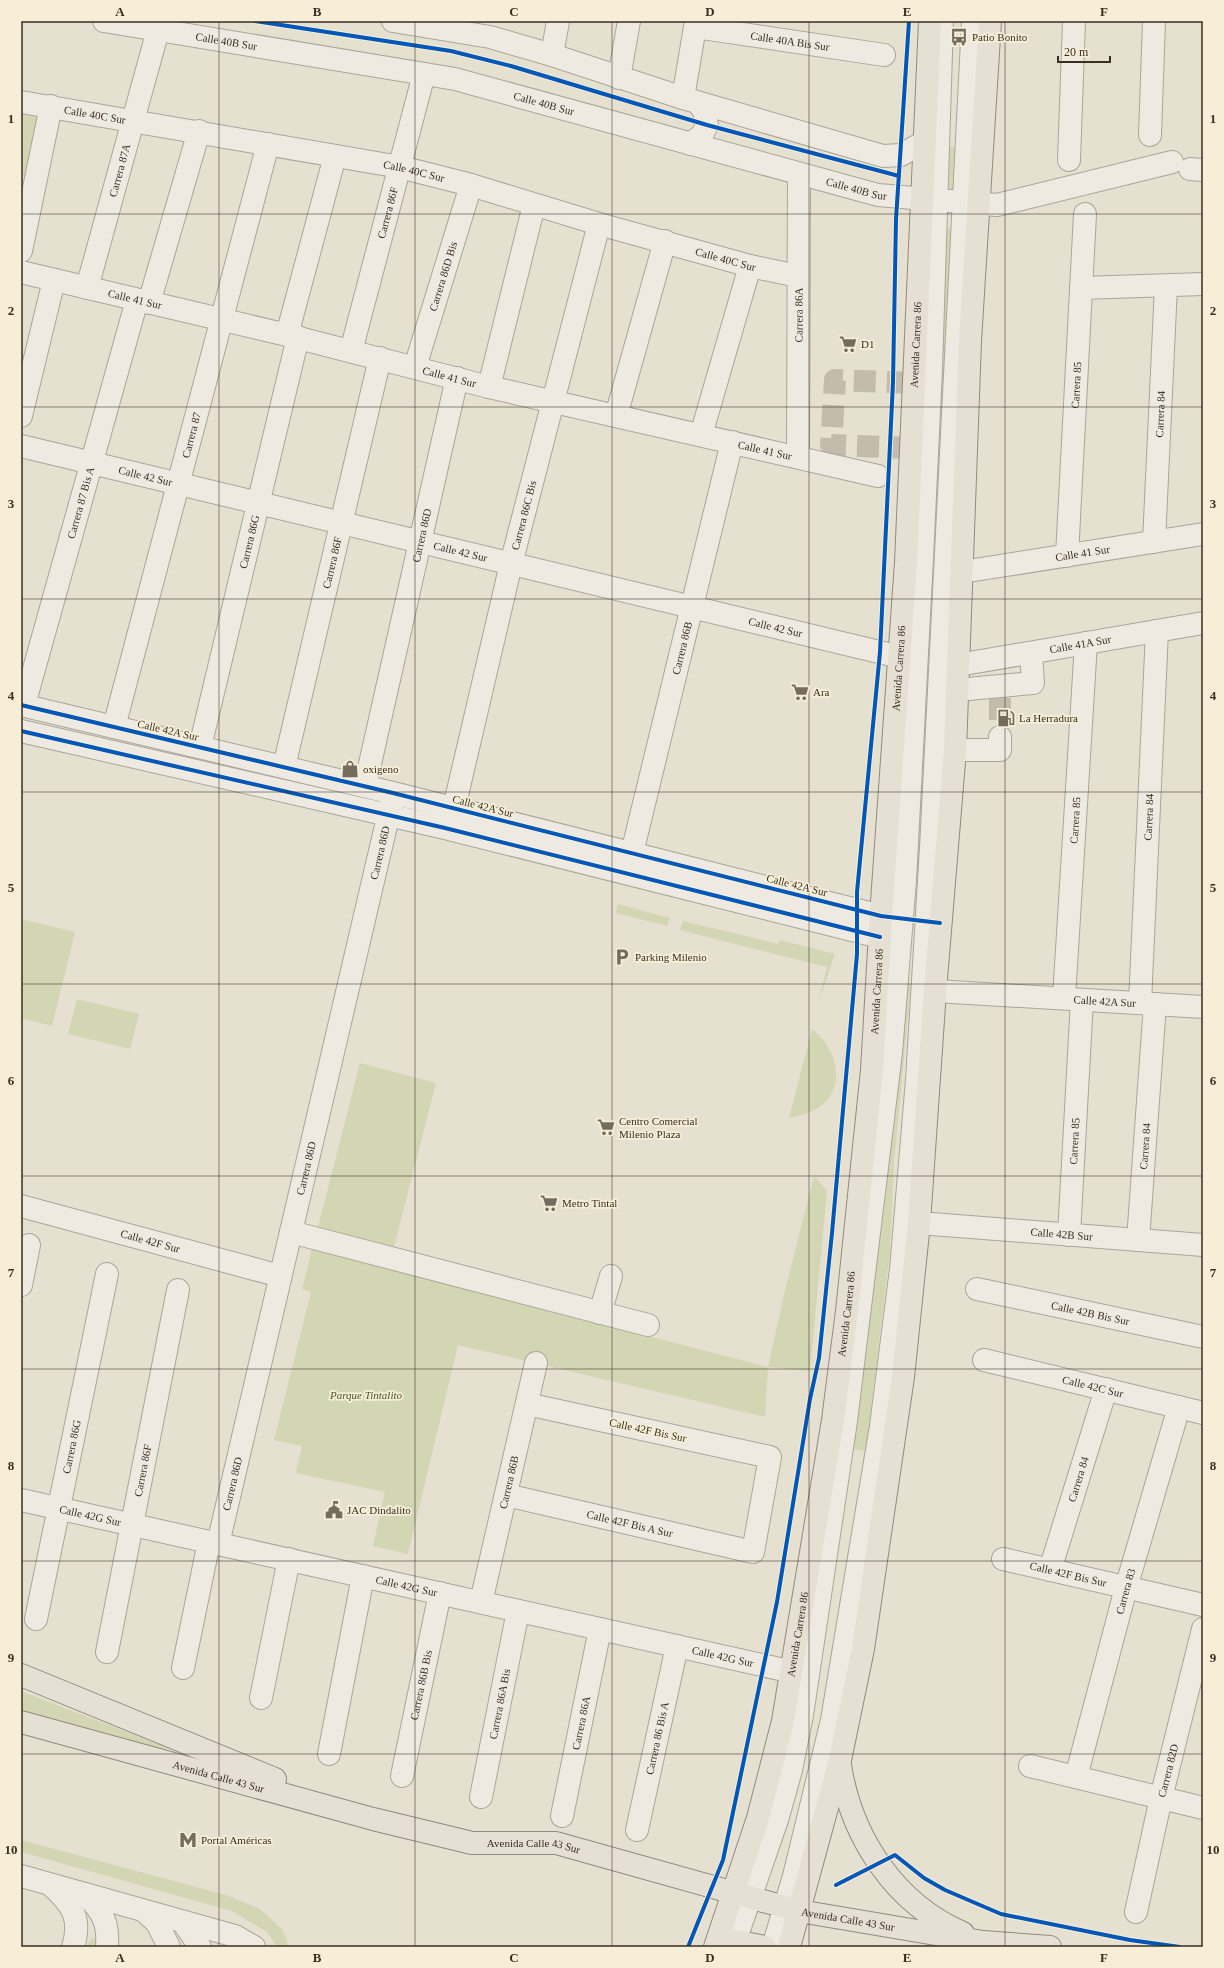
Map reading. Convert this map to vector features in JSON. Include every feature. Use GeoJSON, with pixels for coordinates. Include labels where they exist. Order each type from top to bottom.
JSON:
{"type":"FeatureCollection","features":[{"type":"Feature","properties":{"kind":"main road","name":"Avenida Carrera 86"},"geometry":{"type":"LineString","coordinates":[[742,1895],[758,1818],[772,1769],[793,1672],[833,1420],[847,1311],[872,1070],[880,937],[891,917],[900,657],[912,441],[929,200],[924,142],[930,21]]}},
{"type":"Feature","properties":{"kind":"main road"},"geometry":{"type":"LineString","coordinates":[[790,1947],[792,1909],[840,1760],[863,1650],[903,1377],[919,1223],[935,991],[933,922],[955,750],[970,348],[971,203],[990,21]]}},
{"type":"Feature","properties":{"kind":"main road"},"geometry":{"type":"LineString","coordinates":[[21,1675],[373,1819]]}},
{"type":"Feature","properties":{"kind":"main road","name":"Avenida Calle 43 Sur"},"geometry":{"type":"LineString","coordinates":[[21,1722],[373,1819],[472,1843],[556,1843],[792,1909],[983,1942],[1050,1947]]}},
{"type":"Feature","properties":{"kind":"main road"},"geometry":{"type":"LineString","coordinates":[[840,1760],[844,1787],[854,1819],[867,1845],[883,1870],[902,1891],[926,1912],[954,1929],[983,1942]]}},
{"type":"Feature","properties":{"kind":"main road"},"geometry":{"type":"LineString","coordinates":[[926,1947],[944,1936]]}},
{"type":"Feature","properties":{"kind":"main road"},"geometry":{"type":"LineString","coordinates":[[725,1944],[765,1947]]}},
{"type":"Feature","properties":{"kind":"street","name":"Calle 40B Sur"},"geometry":{"type":"LineString","coordinates":[[104,21],[424,74],[482,86],[878,195],[997,205],[1189,167]]}},
{"type":"Feature","properties":{"kind":"street"},"geometry":{"type":"LineString","coordinates":[[392,21],[492,29],[552,55],[619,78],[691,101],[882,156],[901,155],[924,142]]}},
{"type":"Feature","properties":{"kind":"street"},"geometry":{"type":"LineString","coordinates":[[552,55],[558,21]]}},
{"type":"Feature","properties":{"kind":"street"},"geometry":{"type":"LineString","coordinates":[[619,78],[629,21]]}},
{"type":"Feature","properties":{"kind":"street"},"geometry":{"type":"LineString","coordinates":[[725,1944],[742,1895],[779,1813],[791,1770],[802,1715],[847,1413],[890,1053],[891,917],[906,862],[923,544],[931,369],[929,200],[942,21]]}},
{"type":"Feature","properties":{"kind":"street"},"geometry":{"type":"LineString","coordinates":[[773,1947],[792,1909],[794,1876],[832,1720],[892,1352],[901,1269],[916,1088],[933,922],[931,848],[971,203],[973,21]]}},
{"type":"Feature","properties":{"kind":"street"},"geometry":{"type":"LineString","coordinates":[[1069,160],[1074,21]]}},
{"type":"Feature","properties":{"kind":"street"},"geometry":{"type":"LineString","coordinates":[[1150,135],[1154,21]]}},
{"type":"Feature","properties":{"kind":"street"},"geometry":{"type":"LineString","coordinates":[[691,101],[696,24]]}},
{"type":"Feature","properties":{"kind":"street","name":"Calle 40A Bis Sur"},"geometry":{"type":"LineString","coordinates":[[696,24],[884,55]]}},
{"type":"Feature","properties":{"kind":"street","name":"Carrera 87A"},"geometry":{"type":"LineString","coordinates":[[87,288],[158,30]]}},
{"type":"Feature","properties":{"kind":"street","name":"Carrera 86F"},"geometry":{"type":"LineString","coordinates":[[352,351],[424,74]]}},
{"type":"Feature","properties":{"kind":"street"},"geometry":{"type":"LineString","coordinates":[[690,144],[702,134],[707,125],[704,111],[691,101]]}},
{"type":"Feature","properties":{"kind":"street","name":"Calle 40C Sur"},"geometry":{"type":"LineString","coordinates":[[21,102],[199,131],[400,167],[471,185],[534,205],[750,266],[798,276]]}},
{"type":"Feature","properties":{"kind":"street"},"geometry":{"type":"LineString","coordinates":[[21,251],[28,184],[51,106]]}},
{"type":"Feature","properties":{"kind":"street","name":"Carrera 87 Bis A"},"geometry":{"type":"LineString","coordinates":[[23,705],[92,463],[199,131]]}},
{"type":"Feature","properties":{"kind":"street","name":"Carrera 87"},"geometry":{"type":"LineString","coordinates":[[114,726],[268,144]]}},
{"type":"Feature","properties":{"kind":"street","name":"Carrera 86G"},"geometry":{"type":"LineString","coordinates":[[200,747],[258,503],[292,336],[334,156]]}},
{"type":"Feature","properties":{"kind":"street","name":"Carrera 86A"},"geometry":{"type":"LineString","coordinates":[[798,458],[799,174]]}},
{"type":"Feature","properties":{"kind":"street","name":"Carrera 86D Bis"},"geometry":{"type":"LineString","coordinates":[[414,367],[471,185]]}},
{"type":"Feature","properties":{"kind":"street"},"geometry":{"type":"LineString","coordinates":[[489,386],[534,205]]}},
{"type":"Feature","properties":{"kind":"street","name":"Carrera 85"},"geometry":{"type":"LineString","coordinates":[[1067,556],[1085,214]]}},
{"type":"Feature","properties":{"kind":"street","name":"Carrera 86C Bis"},"geometry":{"type":"LineString","coordinates":[[454,808],[511,564],[600,224]]}},
{"type":"Feature","properties":{"kind":"street"},"geometry":{"type":"LineString","coordinates":[[616,416],[665,241]]}},
{"type":"Feature","properties":{"kind":"street"},"geometry":{"type":"LineString","coordinates":[[702,436],[750,266]]}},
{"type":"Feature","properties":{"kind":"street","name":"Calle 41 Sur"},"geometry":{"type":"LineString","coordinates":[[21,272],[292,336],[489,386],[878,476]]}},
{"type":"Feature","properties":{"kind":"street"},"geometry":{"type":"LineString","coordinates":[[21,416],[54,280]]}},
{"type":"Feature","properties":{"kind":"street"},"geometry":{"type":"LineString","coordinates":[[1081,288],[1203,284]]}},
{"type":"Feature","properties":{"kind":"street","name":"Carrera 84"},"geometry":{"type":"LineString","coordinates":[[1154,542],[1166,286]]}},
{"type":"Feature","properties":{"kind":"street","name":"Carrera 86F"},"geometry":{"type":"LineString","coordinates":[[284,767],[380,358]]}},
{"type":"Feature","properties":{"kind":"street","name":"Carrera 86D"},"geometry":{"type":"LineString","coordinates":[[365,786],[457,378]]}},
{"type":"Feature","properties":{"kind":"street","name":"Carrera 86B"},"geometry":{"type":"LineString","coordinates":[[632,853],[732,442]]}},
{"type":"Feature","properties":{"kind":"street","name":"Calle 42 Sur"},"geometry":{"type":"LineString","coordinates":[[21,446],[900,657]]}},
{"type":"Feature","properties":{"kind":"street","name":"Calle 41 Sur"},"geometry":{"type":"LineString","coordinates":[[962,572],[1203,534]]}},
{"type":"Feature","properties":{"kind":"street","name":"Calle 41A Sur"},"geometry":{"type":"LineString","coordinates":[[958,665],[1203,623]]}},
{"type":"Feature","properties":{"kind":"street","name":"Carrera 84"},"geometry":{"type":"LineString","coordinates":[[1138,1240],[1147,1004],[1157,631]]}},
{"type":"Feature","properties":{"kind":"street","name":"Carrera 85"},"geometry":{"type":"LineString","coordinates":[[1069,1235],[1073,999],[1086,643]]}},
{"type":"Feature","properties":{"kind":"street"},"geometry":{"type":"LineString","coordinates":[[957,690],[1000,692],[1033,683],[1031,653]]}},
{"type":"Feature","properties":{"kind":"street","name":"Calle 42A Sur"},"geometry":{"type":"LineString","coordinates":[[23,705],[394,793],[891,917],[933,922]]}},
{"type":"Feature","properties":{"kind":"street"},"geometry":{"type":"LineString","coordinates":[[21,731],[388,815],[880,937]]}},
{"type":"Feature","properties":{"kind":"street"},"geometry":{"type":"LineString","coordinates":[[955,750],[1000,750],[1000,737]]}},
{"type":"Feature","properties":{"kind":"street","name":"Carrera 86D"},"geometry":{"type":"LineString","coordinates":[[183,1668],[291,1232],[394,793]]}},
{"type":"Feature","properties":{"kind":"street","name":"Calle 42A Sur"},"geometry":{"type":"LineString","coordinates":[[935,991],[1203,1007]]}},
{"type":"Feature","properties":{"kind":"street","name":"Calle 42F Sur"},"geometry":{"type":"LineString","coordinates":[[21,1206],[280,1276]]}},
{"type":"Feature","properties":{"kind":"street","name":"Calle 42B Sur"},"geometry":{"type":"LineString","coordinates":[[919,1223],[1203,1245]]}},
{"type":"Feature","properties":{"kind":"street"},"geometry":{"type":"LineString","coordinates":[[291,1232],[648,1325]]}},
{"type":"Feature","properties":{"kind":"street"},"geometry":{"type":"LineString","coordinates":[[21,1285],[29,1245]]}},
{"type":"Feature","properties":{"kind":"street","name":"Carrera 86G"},"geometry":{"type":"LineString","coordinates":[[36,1619],[107,1274]]}},
{"type":"Feature","properties":{"kind":"street"},"geometry":{"type":"LineString","coordinates":[[600,1313],[611,1276]]}},
{"type":"Feature","properties":{"kind":"street","name":"Calle 42B Bis Sur"},"geometry":{"type":"LineString","coordinates":[[977,1289],[1203,1338]]}},
{"type":"Feature","properties":{"kind":"street","name":"Carrera 86F"},"geometry":{"type":"LineString","coordinates":[[107,1652],[178,1290]]}},
{"type":"Feature","properties":{"kind":"street","name":"Calle 42C Sur"},"geometry":{"type":"LineString","coordinates":[[984,1360],[1203,1413]]}},
{"type":"Feature","properties":{"kind":"street","name":"Carrera 86B"},"geometry":{"type":"LineString","coordinates":[[481,1602],[536,1363]]}},
{"type":"Feature","properties":{"kind":"street","name":"Carrera 84"},"geometry":{"type":"LineString","coordinates":[[1050,1570],[1106,1389]]}},
{"type":"Feature","properties":{"kind":"street","name":"Calle 42F Bis Sur"},"geometry":{"type":"LineString","coordinates":[[527,1404],[770,1457],[753,1552]]}},
{"type":"Feature","properties":{"kind":"street","name":"Carrera 83"},"geometry":{"type":"LineString","coordinates":[[1076,1777],[1126,1588],[1179,1407]]}},
{"type":"Feature","properties":{"kind":"street","name":"Calle 42F Bis A Sur"},"geometry":{"type":"LineString","coordinates":[[506,1495],[753,1552]]}},
{"type":"Feature","properties":{"kind":"street","name":"Calle 42G Sur"},"geometry":{"type":"LineString","coordinates":[[21,1500],[793,1672]]}},
{"type":"Feature","properties":{"kind":"street","name":"Calle 42F Bis Sur"},"geometry":{"type":"LineString","coordinates":[[1003,1559],[1203,1606]]}},
{"type":"Feature","properties":{"kind":"street"},"geometry":{"type":"LineString","coordinates":[[261,1698],[289,1560]]}},
{"type":"Feature","properties":{"kind":"street"},"geometry":{"type":"LineString","coordinates":[[329,1754],[363,1576]]}},
{"type":"Feature","properties":{"kind":"street","name":"Carrera 86B Bis"},"geometry":{"type":"LineString","coordinates":[[402,1776],[440,1593]]}},
{"type":"Feature","properties":{"kind":"street","name":"Carrera 86A Bis"},"geometry":{"type":"LineString","coordinates":[[481,1797],[518,1611]]}},
{"type":"Feature","properties":{"kind":"street","name":"Carrera 86A"},"geometry":{"type":"LineString","coordinates":[[562,1816],[600,1629]]}},
{"type":"Feature","properties":{"kind":"street","name":"Carrera 82D"},"geometry":{"type":"LineString","coordinates":[[1136,1912],[1161,1798],[1203,1629]]}},
{"type":"Feature","properties":{"kind":"street","name":"Carrera 86 Bis A"},"geometry":{"type":"LineString","coordinates":[[637,1830],[676,1646]]}},
{"type":"Feature","properties":{"kind":"street"},"geometry":{"type":"LineString","coordinates":[[1030,1766],[1203,1808]]}},
{"type":"Feature","properties":{"kind":"street"},"geometry":{"type":"LineString","coordinates":[[21,1876],[234,1936],[254,1947]]}},
{"type":"Feature","properties":{"kind":"street"},"geometry":{"type":"LineString","coordinates":[[51,1885],[64,1896],[74,1911],[77,1926],[73,1947]]}},
{"type":"Feature","properties":{"kind":"street"},"geometry":{"type":"LineString","coordinates":[[85,1894],[98,1907],[105,1920],[108,1933],[107,1947]]}},
{"type":"Feature","properties":{"kind":"street"},"geometry":{"type":"LineString","coordinates":[[144,1911],[157,1923],[168,1947]]}},
{"type":"Feature","properties":{"kind":"street"},"geometry":{"type":"LineString","coordinates":[[183,1922],[200,1947]]}},
{"type":"Feature","properties":{"kind":"green space"},"geometry":{"type":"Polygon","coordinates":[[[21,114],[40,118],[26,176],[21,174],[21,114]]]}},
{"type":"Feature","properties":{"kind":"green space"},"geometry":{"type":"Polygon","coordinates":[[[946,147],[959,147],[954,190],[947,190],[946,147]]]}},
{"type":"Feature","properties":{"kind":"green space"},"geometry":{"type":"Polygon","coordinates":[[[945,228],[951,229],[921,880],[914,879],[945,228]]]}},
{"type":"Feature","properties":{"kind":"green space"},"geometry":{"type":"Polygon","coordinates":[[[618,904],[670,918],[667,926],[615,913],[618,904]]]}},
{"type":"Feature","properties":{"kind":"green space"},"geometry":{"type":"Polygon","coordinates":[[[21,919],[75,932],[52,1026],[21,1018],[21,919]]]}},
{"type":"Feature","properties":{"kind":"green space"},"geometry":{"type":"Polygon","coordinates":[[[683,921],[778,944],[780,940],[835,954],[818,1003],[827,967],[680,930],[683,921]]]}},
{"type":"Feature","properties":{"kind":"green space"},"geometry":{"type":"Polygon","coordinates":[[[907,985],[911,985],[894,1163],[890,1251],[866,1451],[848,1448],[875,1249],[889,1163],[907,985]]]}},
{"type":"Feature","properties":{"kind":"green space"},"geometry":{"type":"Polygon","coordinates":[[[77,999],[139,1014],[130,1049],[68,1034],[77,999]]]}},
{"type":"Feature","properties":{"kind":"green space"},"geometry":{"type":"Polygon","coordinates":[[[812,1029],[829,1048],[834,1059],[836,1082],[832,1093],[824,1103],[813,1111],[789,1118],[812,1029]]]}},
{"type":"Feature","properties":{"kind":"green space"},"geometry":{"type":"Polygon","coordinates":[[[360,1063],[436,1083],[393,1251],[317,1231],[360,1063]]]}},
{"type":"Feature","properties":{"kind":"green space"},"geometry":{"type":"Polygon","coordinates":[[[814,1176],[827,1191],[810,1371],[768,1367],[784,1295],[814,1176]]]}},
{"type":"Feature","properties":{"kind":"green space","name":"Parque Tintalito"},"geometry":{"type":"Polygon","coordinates":[[[312,1249],[768,1367],[765,1417],[458,1345],[408,1554],[373,1546],[385,1492],[296,1473],[302,1446],[274,1440],[311,1292],[302,1289],[312,1249]]]}},
{"type":"Feature","properties":{"kind":"green space"},"geometry":{"type":"Polygon","coordinates":[[[21,1691],[166,1747],[168,1750],[164,1752],[21,1711],[21,1691]]]}},
{"type":"Feature","properties":{"kind":"green space"},"geometry":{"type":"Polygon","coordinates":[[[21,1840],[226,1895],[260,1909],[283,1930],[289,1947],[277,1947],[267,1932],[232,1911],[21,1852],[21,1840]]]}},
{"type":"Feature","properties":{"kind":"green space"},"geometry":{"type":"Polygon","coordinates":[[[93,1938],[97,1940],[96,1947],[88,1947],[89,1941],[93,1938]]]}},
{"type":"Feature","properties":{"kind":"tunnel"},"geometry":{"type":"LineString","coordinates":[[912,448],[831,445],[835,380],[914,383]]}},
{"type":"Feature","properties":{"kind":"tunnel"},"geometry":{"type":"LineString","coordinates":[[1000,698],[1000,737]]}},
{"type":"Feature","properties":{"kind":"cycle path"},"geometry":{"type":"LineString","coordinates":[[255,21],[451,51],[511,66],[707,125],[899,176]]}},
{"type":"Feature","properties":{"kind":"cycle path"},"geometry":{"type":"LineString","coordinates":[[688,1947],[723,1860],[777,1602],[810,1399],[819,1358],[832,1233],[857,954],[857,892],[880,652],[893,382],[896,219],[909,21]]}},
{"type":"Feature","properties":{"kind":"cycle path"},"geometry":{"type":"LineString","coordinates":[[21,705],[393,793],[881,916],[940,923]]}},
{"type":"Feature","properties":{"kind":"cycle path"},"geometry":{"type":"LineString","coordinates":[[21,731],[445,828],[880,937]]}},
{"type":"Feature","properties":{"kind":"cycle path"},"geometry":{"type":"LineString","coordinates":[[836,1885],[895,1855],[924,1878],[945,1890],[1001,1914],[1130,1940],[1180,1947]]}},
{"type":"Feature","properties":{"kind":"place","name":"Patio Bonito"},"geometry":{"type":"Point","coordinates":[959,37]}},
{"type":"Feature","properties":{"kind":"place","name":"D1"},"geometry":{"type":"Point","coordinates":[848,344]}},
{"type":"Feature","properties":{"kind":"place","name":"Ara"},"geometry":{"type":"Point","coordinates":[800,692]}},
{"type":"Feature","properties":{"kind":"place","name":"La Herradura"},"geometry":{"type":"Point","coordinates":[1006,718]}},
{"type":"Feature","properties":{"kind":"place","name":"oxigeno"},"geometry":{"type":"Point","coordinates":[350,769]}},
{"type":"Feature","properties":{"kind":"place","name":"Parking Milenio"},"geometry":{"type":"Point","coordinates":[622,957]}},
{"type":"Feature","properties":{"kind":"place","name":"Centro Comercial Milenio Plaza"},"geometry":{"type":"Point","coordinates":[606,1127]}},
{"type":"Feature","properties":{"kind":"place","name":"Metro Tintal"},"geometry":{"type":"Point","coordinates":[549,1203]}},
{"type":"Feature","properties":{"kind":"place","name":"JAC Dindalito"},"geometry":{"type":"Point","coordinates":[334,1510]}},
{"type":"Feature","properties":{"kind":"place","name":"Portal Américas"},"geometry":{"type":"Point","coordinates":[188,1840]}}]}
